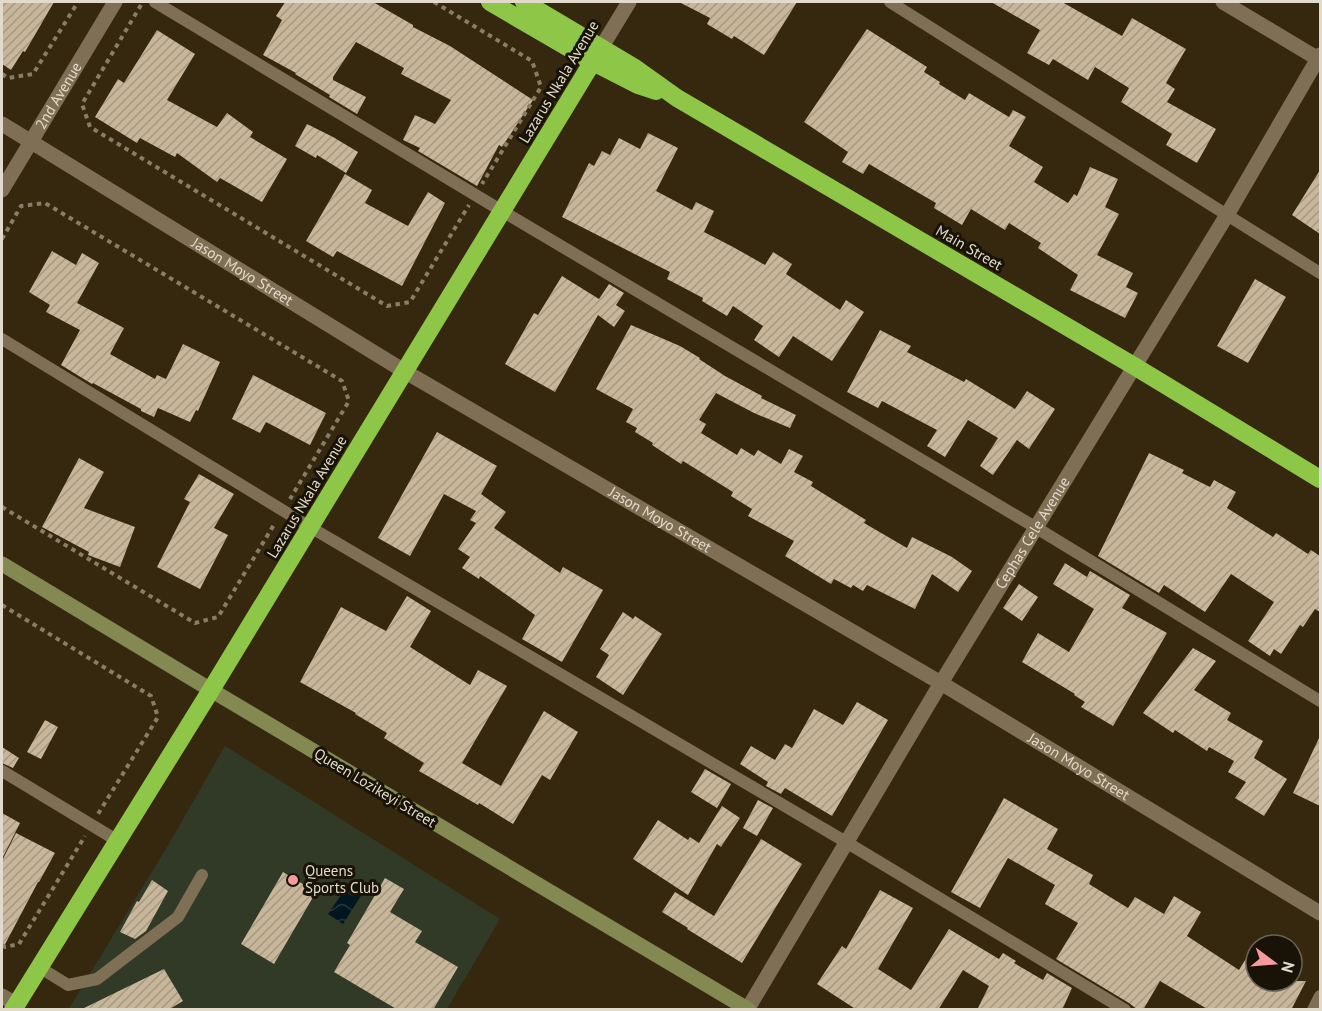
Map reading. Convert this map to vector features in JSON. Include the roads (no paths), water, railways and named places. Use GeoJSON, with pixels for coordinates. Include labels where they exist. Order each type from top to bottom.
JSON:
{"type":"FeatureCollection","features":[{"type":"Feature","properties":{"kind":"highway"},"geometry":{"type":"LineString","coordinates":[[490,2],[597,55]]}},
{"type":"Feature","properties":{"kind":"highway"},"geometry":{"type":"LineString","coordinates":[[524,2],[597,55]]}},
{"type":"Feature","properties":{"kind":"highway","name":"Main Street"},"geometry":{"type":"LineString","coordinates":[[597,55],[650,78],[677,98],[1134,366],[1320,479]]}},
{"type":"Feature","properties":{"kind":"highway","name":"Lazarus Nkala Avenue"},"geometry":{"type":"LineString","coordinates":[[10,1003],[39,967],[118,841],[597,55]]}},
{"type":"Feature","properties":{"kind":"street","name":"2nd Avenue"},"geometry":{"type":"LineString","coordinates":[[2,190],[115,2]]}},
{"type":"Feature","properties":{"kind":"street","name":"Lazarus Nkala Avenue"},"geometry":{"type":"LineString","coordinates":[[597,55],[629,2]]}},
{"type":"Feature","properties":{"kind":"street"},"geometry":{"type":"LineString","coordinates":[[1223,2],[1320,58]]}},
{"type":"Feature","properties":{"kind":"street","name":"Cephas Cele Avenue"},"geometry":{"type":"LineString","coordinates":[[748,1009],[941,683],[1227,215],[1320,58]]}},
{"type":"Feature","properties":{"kind":"street","name":"Jason Moyo Street"},"geometry":{"type":"LineString","coordinates":[[2,124],[404,371],[941,683],[1320,913]]}},
{"type":"Feature","properties":{"kind":"street","name":"Queen Lozikeyi Street"},"geometry":{"type":"LineString","coordinates":[[2,564],[748,1009]]}},
{"type":"Feature","properties":{"kind":"lane"},"geometry":{"type":"LineString","coordinates":[[155,2],[1035,527],[1320,701]]}},
{"type":"Feature","properties":{"kind":"lane"},"geometry":{"type":"LineString","coordinates":[[890,2],[1320,273]]}},
{"type":"Feature","properties":{"kind":"lane"},"geometry":{"type":"LineString","coordinates":[[2,339],[283,511],[846,842],[1125,1010]]}},
{"type":"Feature","properties":{"kind":"lane"},"geometry":{"type":"LineString","coordinates":[[2,771],[118,841]]}},
{"type":"Feature","properties":{"kind":"lane"},"geometry":{"type":"LineString","coordinates":[[39,967],[68,985],[97,979],[178,917],[202,874]]}},
{"type":"Feature","properties":{"kind":"lane"},"geometry":{"type":"LineString","coordinates":[[1313,1010],[1320,996]]}},
{"type":"Feature","properties":{"kind":"water"},"geometry":{"type":"Polygon","coordinates":[[[350,882],[364,891],[343,924],[328,914],[350,882]]]}},
{"type":"Feature","properties":{"kind":"place","name":"Queens Sports Club"},"geometry":{"type":"Point","coordinates":[293,880]}}]}
